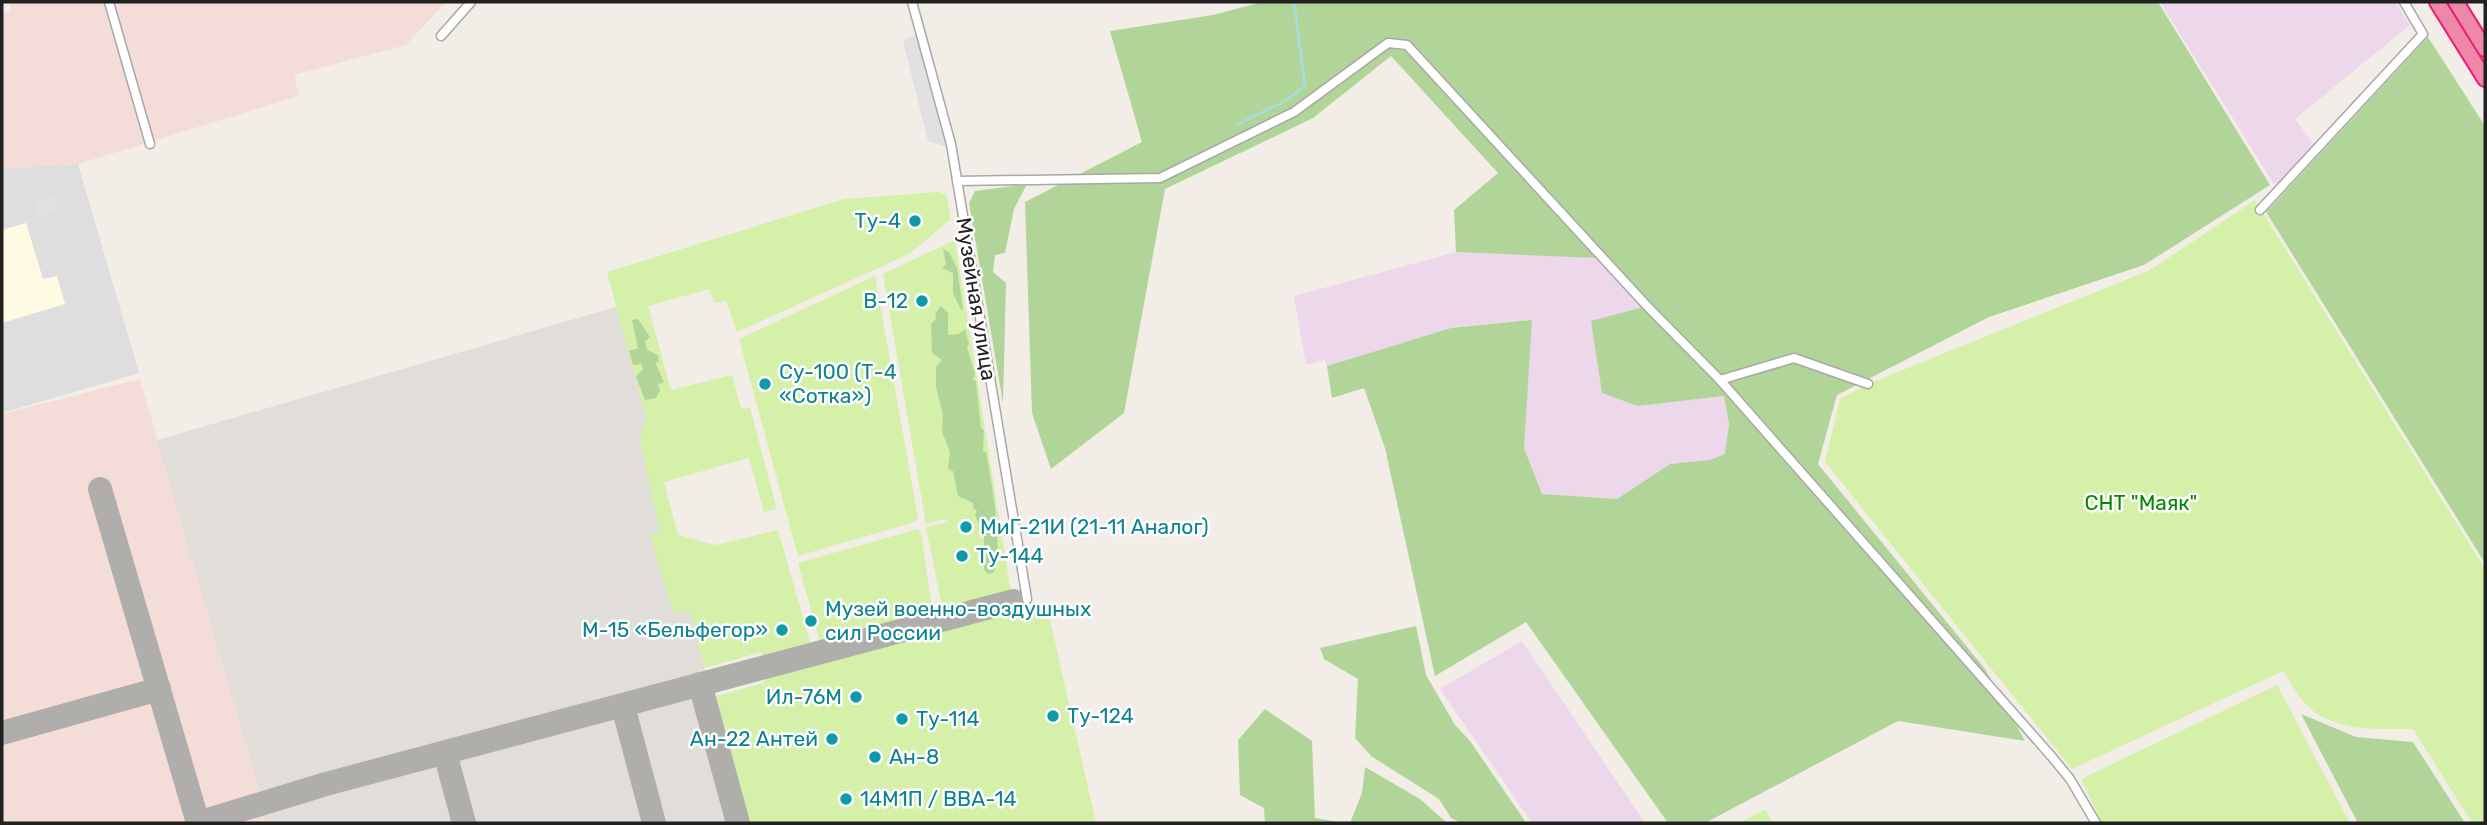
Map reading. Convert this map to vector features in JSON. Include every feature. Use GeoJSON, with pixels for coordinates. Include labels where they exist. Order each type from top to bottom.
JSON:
{"type":"FeatureCollection","features":[{"type":"Feature","properties":{"kind":"highway"},"geometry":{"type":"LineString","coordinates":[[2437,2],[2485,79]]}},
{"type":"Feature","properties":{"kind":"highway"},"geometry":{"type":"LineString","coordinates":[[2456,2],[2485,49]]}},
{"type":"Feature","properties":{"kind":"street"},"geometry":{"type":"LineString","coordinates":[[109,2],[150,144]]}},
{"type":"Feature","properties":{"kind":"street"},"geometry":{"type":"LineString","coordinates":[[441,36],[471,2]]}},
{"type":"Feature","properties":{"kind":"street","name":"Музейная улица"},"geometry":{"type":"LineString","coordinates":[[912,2],[951,144],[1027,599]]}},
{"type":"Feature","properties":{"kind":"street"},"geometry":{"type":"LineString","coordinates":[[2260,210],[2423,34],[2404,2]]}},
{"type":"Feature","properties":{"kind":"street"},"geometry":{"type":"LineString","coordinates":[[957,181],[1160,178],[1294,111],[1388,43],[1407,45],[1647,306],[1720,380],[2052,757],[2070,779],[2096,823]]}},
{"type":"Feature","properties":{"kind":"street"},"geometry":{"type":"LineString","coordinates":[[1720,380],[1794,358],[1868,384]]}},
{"type":"Feature","properties":{"kind":"shaded area"},"geometry":{"type":"Polygon","coordinates":[[[9,2],[446,2],[406,45],[294,75],[299,96],[78,164],[2,168],[2,14],[11,11],[9,2]]]}},
{"type":"Feature","properties":{"kind":"shaded area"},"geometry":{"type":"Polygon","coordinates":[[[2160,2],[2395,2],[2410,25],[2295,119],[2316,147],[2285,179],[2274,184],[2160,2]]]}},
{"type":"Feature","properties":{"kind":"shaded area"},"geometry":{"type":"Polygon","coordinates":[[[917,34],[947,147],[928,141],[903,41],[917,34]]]}},
{"type":"Feature","properties":{"kind":"shaded area"},"geometry":{"type":"Polygon","coordinates":[[[78,164],[139,373],[2,413],[2,168],[78,164]]]}},
{"type":"Feature","properties":{"kind":"shaded area"},"geometry":{"type":"Polygon","coordinates":[[[54,195],[59,211],[39,217],[35,201],[54,195]]]}},
{"type":"Feature","properties":{"kind":"shaded area"},"geometry":{"type":"Polygon","coordinates":[[[26,223],[43,279],[57,276],[65,304],[2,323],[2,230],[26,223]]]}},
{"type":"Feature","properties":{"kind":"shaded area"},"geometry":{"type":"Polygon","coordinates":[[[1456,252],[1597,257],[1644,307],[1638,406],[1724,396],[1729,424],[1726,454],[1710,460],[1670,464],[1617,499],[1541,494],[1524,448],[1531,320],[1451,328],[1327,366],[1325,360],[1306,365],[1294,296],[1456,252]]]}},
{"type":"Feature","properties":{"kind":"shaded area"},"geometry":{"type":"Polygon","coordinates":[[[616,307],[647,417],[640,440],[661,532],[651,536],[674,614],[689,609],[746,823],[264,823],[263,803],[157,440],[616,307]]]}},
{"type":"Feature","properties":{"kind":"shaded area"},"geometry":{"type":"Polygon","coordinates":[[[140,379],[263,803],[264,823],[2,823],[2,414],[140,379]]]}},
{"type":"Feature","properties":{"kind":"shaded area"},"geometry":{"type":"Polygon","coordinates":[[[1522,641],[1645,823],[1532,823],[1440,689],[1522,641]]]}},
{"type":"Feature","properties":{"kind":"green space"},"geometry":{"type":"Polygon","coordinates":[[[1262,2],[2158,2],[2270,185],[2144,265],[1989,317],[1837,395],[1818,464],[1985,669],[2025,741],[1898,721],[1705,823],[1668,823],[1526,622],[1435,676],[1385,448],[1364,388],[1332,398],[1327,366],[1451,328],[1532,320],[1524,448],[1542,494],[1617,499],[1670,464],[1710,460],[1725,454],[1729,424],[1724,396],[1638,406],[1602,393],[1591,321],[1644,307],[1597,258],[1456,252],[1454,210],[1498,173],[1391,56],[1313,118],[1165,189],[1124,413],[1051,469],[1032,413],[1025,202],[1142,142],[1110,31],[1213,15],[1262,2]]]}},
{"type":"Feature","properties":{"kind":"green space"},"geometry":{"type":"Polygon","coordinates":[[[2428,37],[2485,126],[2485,563],[2266,212],[2428,37]]]}},
{"type":"Feature","properties":{"kind":"green space"},"geometry":{"type":"Polygon","coordinates":[[[1027,184],[1014,209],[1005,253],[995,255],[993,272],[1006,283],[1003,403],[969,203],[975,191],[1027,184]]]}},
{"type":"Feature","properties":{"kind":"green space"},"geometry":{"type":"Polygon","coordinates":[[[938,192],[946,194],[951,219],[909,254],[737,332],[726,301],[715,303],[709,289],[648,306],[671,390],[732,375],[741,409],[750,408],[777,509],[764,512],[749,458],[664,482],[678,535],[716,545],[778,530],[811,645],[764,659],[761,652],[705,668],[689,610],[674,614],[650,535],[660,532],[640,440],[646,417],[607,272],[844,199],[938,192]]]}},
{"type":"Feature","properties":{"kind":"green space","name":"СНТ \"Маяк\""},"geometry":{"type":"Polygon","coordinates":[[[2255,200],[2485,569],[2485,823],[2472,823],[2413,729],[2355,727],[2328,719],[2305,703],[2283,671],[2072,769],[1825,462],[1840,399],[1868,384],[2150,270],[2255,200]]]}},
{"type":"Feature","properties":{"kind":"green space"},"geometry":{"type":"Polygon","coordinates":[[[955,240],[1011,593],[943,612],[926,527],[948,522],[946,519],[926,524],[883,274],[955,240]]]}},
{"type":"Feature","properties":{"kind":"green space"},"geometry":{"type":"Polygon","coordinates":[[[943,249],[949,252],[957,268],[961,310],[953,293],[953,273],[942,268],[946,264],[943,249]]]}},
{"type":"Feature","properties":{"kind":"green space"},"geometry":{"type":"Polygon","coordinates":[[[875,276],[918,518],[915,522],[798,556],[739,339],[875,276]]]}},
{"type":"Feature","properties":{"kind":"green space"},"geometry":{"type":"Polygon","coordinates":[[[941,306],[948,313],[948,335],[959,334],[965,329],[975,374],[973,380],[976,381],[981,428],[984,430],[983,452],[986,452],[994,496],[997,529],[994,572],[989,574],[984,570],[984,537],[975,515],[977,511],[973,508],[973,503],[958,496],[953,471],[948,469],[950,452],[942,432],[943,414],[936,387],[936,367],[942,360],[932,353],[931,324],[941,306]]]}},
{"type":"Feature","properties":{"kind":"green space"},"geometry":{"type":"Polygon","coordinates":[[[638,319],[650,337],[645,341],[647,350],[658,355],[659,362],[655,362],[664,382],[658,385],[660,391],[656,398],[645,400],[636,377],[643,369],[641,364],[633,365],[629,351],[638,348],[632,320],[638,319]]]}},
{"type":"Feature","properties":{"kind":"green space"},"geometry":{"type":"Polygon","coordinates":[[[918,529],[921,533],[933,615],[820,642],[798,563],[918,529]]]}},
{"type":"Feature","properties":{"kind":"green space"},"geometry":{"type":"Polygon","coordinates":[[[1014,609],[1015,614],[1048,611],[1096,823],[746,823],[713,697],[763,683],[768,675],[1014,609]]]}},
{"type":"Feature","properties":{"kind":"green space"},"geometry":{"type":"Polygon","coordinates":[[[1416,626],[1426,675],[1455,725],[1470,741],[1525,821],[1522,823],[1461,823],[1451,818],[1439,799],[1371,756],[1355,738],[1358,679],[1324,659],[1320,648],[1416,626]]]}},
{"type":"Feature","properties":{"kind":"green space"},"geometry":{"type":"Polygon","coordinates":[[[2277,685],[2350,823],[2102,823],[2081,779],[2277,685]]]}},
{"type":"Feature","properties":{"kind":"green space"},"geometry":{"type":"Polygon","coordinates":[[[1265,709],[1312,741],[1315,818],[1345,823],[1265,823],[1264,808],[1240,795],[1238,740],[1265,709]]]}},
{"type":"Feature","properties":{"kind":"green space"},"geometry":{"type":"Polygon","coordinates":[[[2301,714],[2356,737],[2413,742],[2465,823],[2358,823],[2301,714]]]}},
{"type":"Feature","properties":{"kind":"green space"},"geometry":{"type":"Polygon","coordinates":[[[1365,767],[1420,799],[1447,823],[1350,823],[1362,793],[1365,767]]]}},
{"type":"Feature","properties":{"kind":"green space"},"geometry":{"type":"Polygon","coordinates":[[[1765,809],[1773,823],[1740,823],[1765,809]]]}},
{"type":"Feature","properties":{"kind":"waterway"},"geometry":{"type":"LineString","coordinates":[[1238,124],[1285,101],[1305,86],[1294,2]]}},
{"type":"Feature","properties":{"kind":"taxiway"},"geometry":{"type":"LineString","coordinates":[[100,489],[198,823],[326,784],[1013,601]]}},
{"type":"Feature","properties":{"kind":"taxiway"},"geometry":{"type":"LineString","coordinates":[[700,684],[738,823]]}},
{"type":"Feature","properties":{"kind":"taxiway"},"geometry":{"type":"LineString","coordinates":[[2,733],[159,689]]}},
{"type":"Feature","properties":{"kind":"taxiway"},"geometry":{"type":"LineString","coordinates":[[623,706],[654,823]]}},
{"type":"Feature","properties":{"kind":"taxiway"},"geometry":{"type":"LineString","coordinates":[[445,753],[464,823]]}},
{"type":"Feature","properties":{"kind":"place","name":"Ту-4"},"geometry":{"type":"Point","coordinates":[915,221]}},
{"type":"Feature","properties":{"kind":"place","name":"В-12"},"geometry":{"type":"Point","coordinates":[922,301]}},
{"type":"Feature","properties":{"kind":"place","name":"Су-100 (Т-4 «Сотка»)"},"geometry":{"type":"Point","coordinates":[765,384]}},
{"type":"Feature","properties":{"kind":"place","name":"МиГ-21И (21-11 Аналог)"},"geometry":{"type":"Point","coordinates":[966,527]}},
{"type":"Feature","properties":{"kind":"place","name":"Ту-144"},"geometry":{"type":"Point","coordinates":[962,556]}},
{"type":"Feature","properties":{"kind":"place","name":"Музей военно-воздушных сил России"},"geometry":{"type":"Point","coordinates":[811,621]}},
{"type":"Feature","properties":{"kind":"place","name":"М-15 «Бельфегор»"},"geometry":{"type":"Point","coordinates":[782,630]}},
{"type":"Feature","properties":{"kind":"place","name":"Ил-76М"},"geometry":{"type":"Point","coordinates":[856,697]}},
{"type":"Feature","properties":{"kind":"place","name":"Ту-124"},"geometry":{"type":"Point","coordinates":[1053,716]}},
{"type":"Feature","properties":{"kind":"place","name":"Ту-114"},"geometry":{"type":"Point","coordinates":[902,719]}},
{"type":"Feature","properties":{"kind":"place","name":"Ан-22 Антей"},"geometry":{"type":"Point","coordinates":[832,739]}},
{"type":"Feature","properties":{"kind":"place","name":"Ан-8"},"geometry":{"type":"Point","coordinates":[875,757]}},
{"type":"Feature","properties":{"kind":"place","name":"14М1П / ВВА-14"},"geometry":{"type":"Point","coordinates":[846,799]}}]}
